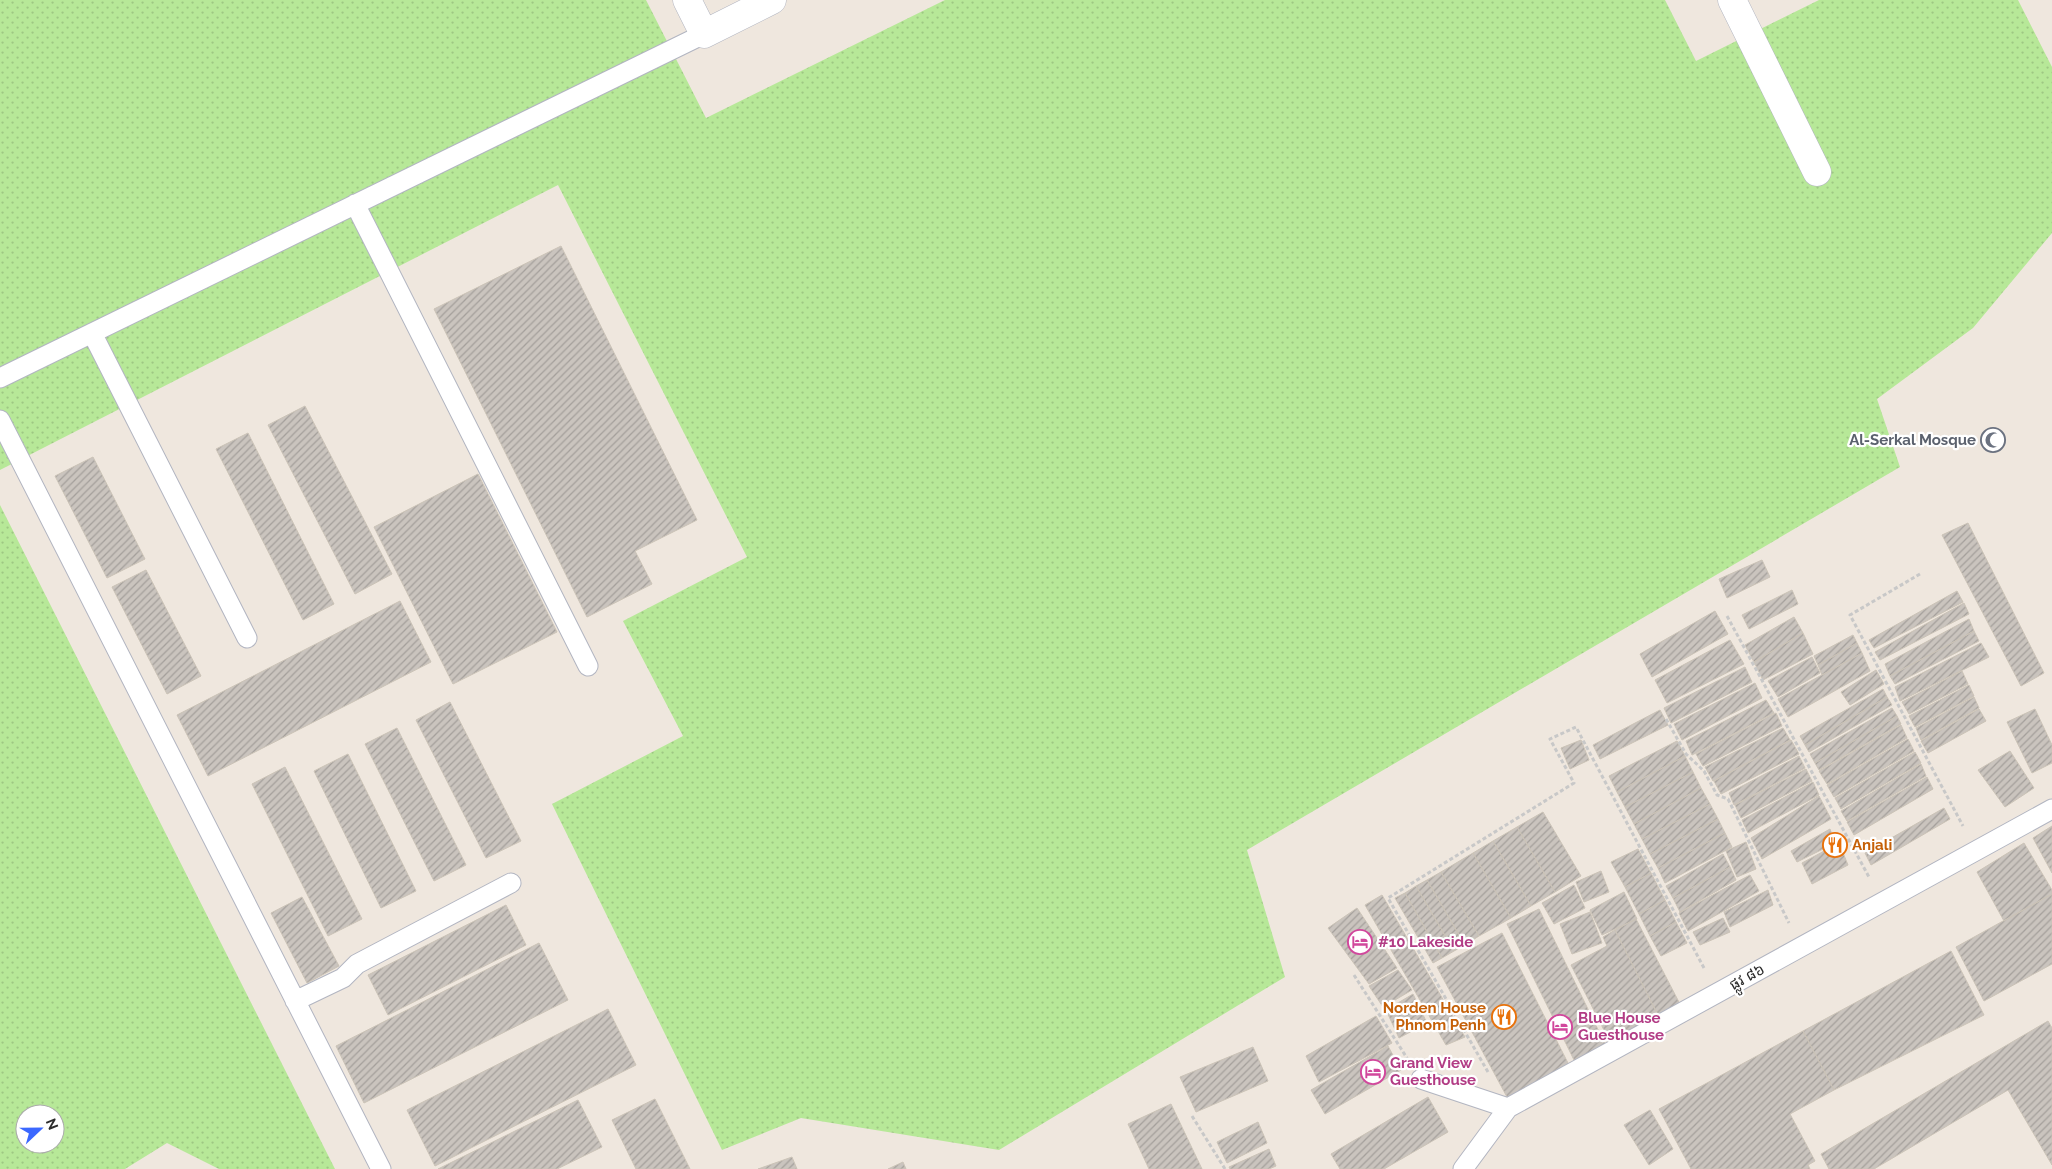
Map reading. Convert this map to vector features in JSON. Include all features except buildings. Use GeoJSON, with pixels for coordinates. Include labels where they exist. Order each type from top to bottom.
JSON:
{"type":"FeatureCollection","features":[{"type":"Feature","properties":{"kind":"street"},"geometry":{"type":"LineString","coordinates":[[687,0],[704,34],[772,0]]}},
{"type":"Feature","properties":{"kind":"street"},"geometry":{"type":"LineString","coordinates":[[1732,0],[1817,172]]}},
{"type":"Feature","properties":{"kind":"lane"},"geometry":{"type":"LineString","coordinates":[[0,378],[704,34]]}},
{"type":"Feature","properties":{"kind":"lane"},"geometry":{"type":"LineString","coordinates":[[355,204],[588,666]]}},
{"type":"Feature","properties":{"kind":"lane"},"geometry":{"type":"LineString","coordinates":[[92,334],[246,638]]}},
{"type":"Feature","properties":{"kind":"lane"},"geometry":{"type":"LineString","coordinates":[[0,420],[380,1169]]}},
{"type":"Feature","properties":{"kind":"lane","name":"ផ្លូវ ៨៦"},"geometry":{"type":"LineString","coordinates":[[1463,1169],[1508,1108],[2052,809]]}},
{"type":"Feature","properties":{"kind":"lane"},"geometry":{"type":"LineString","coordinates":[[295,1001],[343,978],[357,964],[511,883]]}},
{"type":"Feature","properties":{"kind":"lane"},"geometry":{"type":"LineString","coordinates":[[1421,1079],[1508,1108]]}},
{"type":"Feature","properties":{"kind":"path"},"geometry":{"type":"LineString","coordinates":[[1920,574],[1850,615],[1976,851]]}},
{"type":"Feature","properties":{"kind":"path"},"geometry":{"type":"LineString","coordinates":[[1727,616],[1882,902]]}},
{"type":"Feature","properties":{"kind":"path"},"geometry":{"type":"LineString","coordinates":[[1666,719],[1686,754],[1704,771],[1717,795],[1728,799],[1801,947]]}},
{"type":"Feature","properties":{"kind":"path"},"geometry":{"type":"LineString","coordinates":[[1508,1108],[1388,898],[1574,783],[1550,739],[1576,727],[1717,993]]}},
{"type":"Feature","properties":{"kind":"path"},"geometry":{"type":"LineString","coordinates":[[1354,975],[1421,1079]]}},
{"type":"Feature","properties":{"kind":"path"},"geometry":{"type":"LineString","coordinates":[[1192,1116],[1225,1169]]}},
{"type":"Feature","properties":{"kind":"green space"},"geometry":{"type":"Polygon","coordinates":[[[0,0],[646,0],[706,118],[945,0],[1665,0],[1696,61],[1819,0],[2018,0],[2052,67],[2052,233],[1973,328],[1877,399],[1900,467],[1247,850],[1285,977],[999,1150],[801,1118],[722,1150],[552,804],[683,736],[623,621],[747,557],[558,185],[0,470],[0,0]]]}},
{"type":"Feature","properties":{"kind":"green space"},"geometry":{"type":"Polygon","coordinates":[[[0,505],[335,1169],[219,1169],[167,1143],[125,1169],[0,1169],[0,505]]]}},
{"type":"Feature","properties":{"kind":"place","name":"Al-Serkal Mosque"},"geometry":{"type":"Point","coordinates":[1993,440]}},
{"type":"Feature","properties":{"kind":"place","name":"Anjali"},"geometry":{"type":"Point","coordinates":[1835,845]}},
{"type":"Feature","properties":{"kind":"place","name":"#10 Lakeside"},"geometry":{"type":"Point","coordinates":[1360,942]}},
{"type":"Feature","properties":{"kind":"place","name":"Norden House Phnom Penh"},"geometry":{"type":"Point","coordinates":[1504,1017]}},
{"type":"Feature","properties":{"kind":"place","name":"Blue House Guesthouse"},"geometry":{"type":"Point","coordinates":[1560,1027]}},
{"type":"Feature","properties":{"kind":"place","name":"Grand View Guesthouse"},"geometry":{"type":"Point","coordinates":[1373,1072]}}]}
